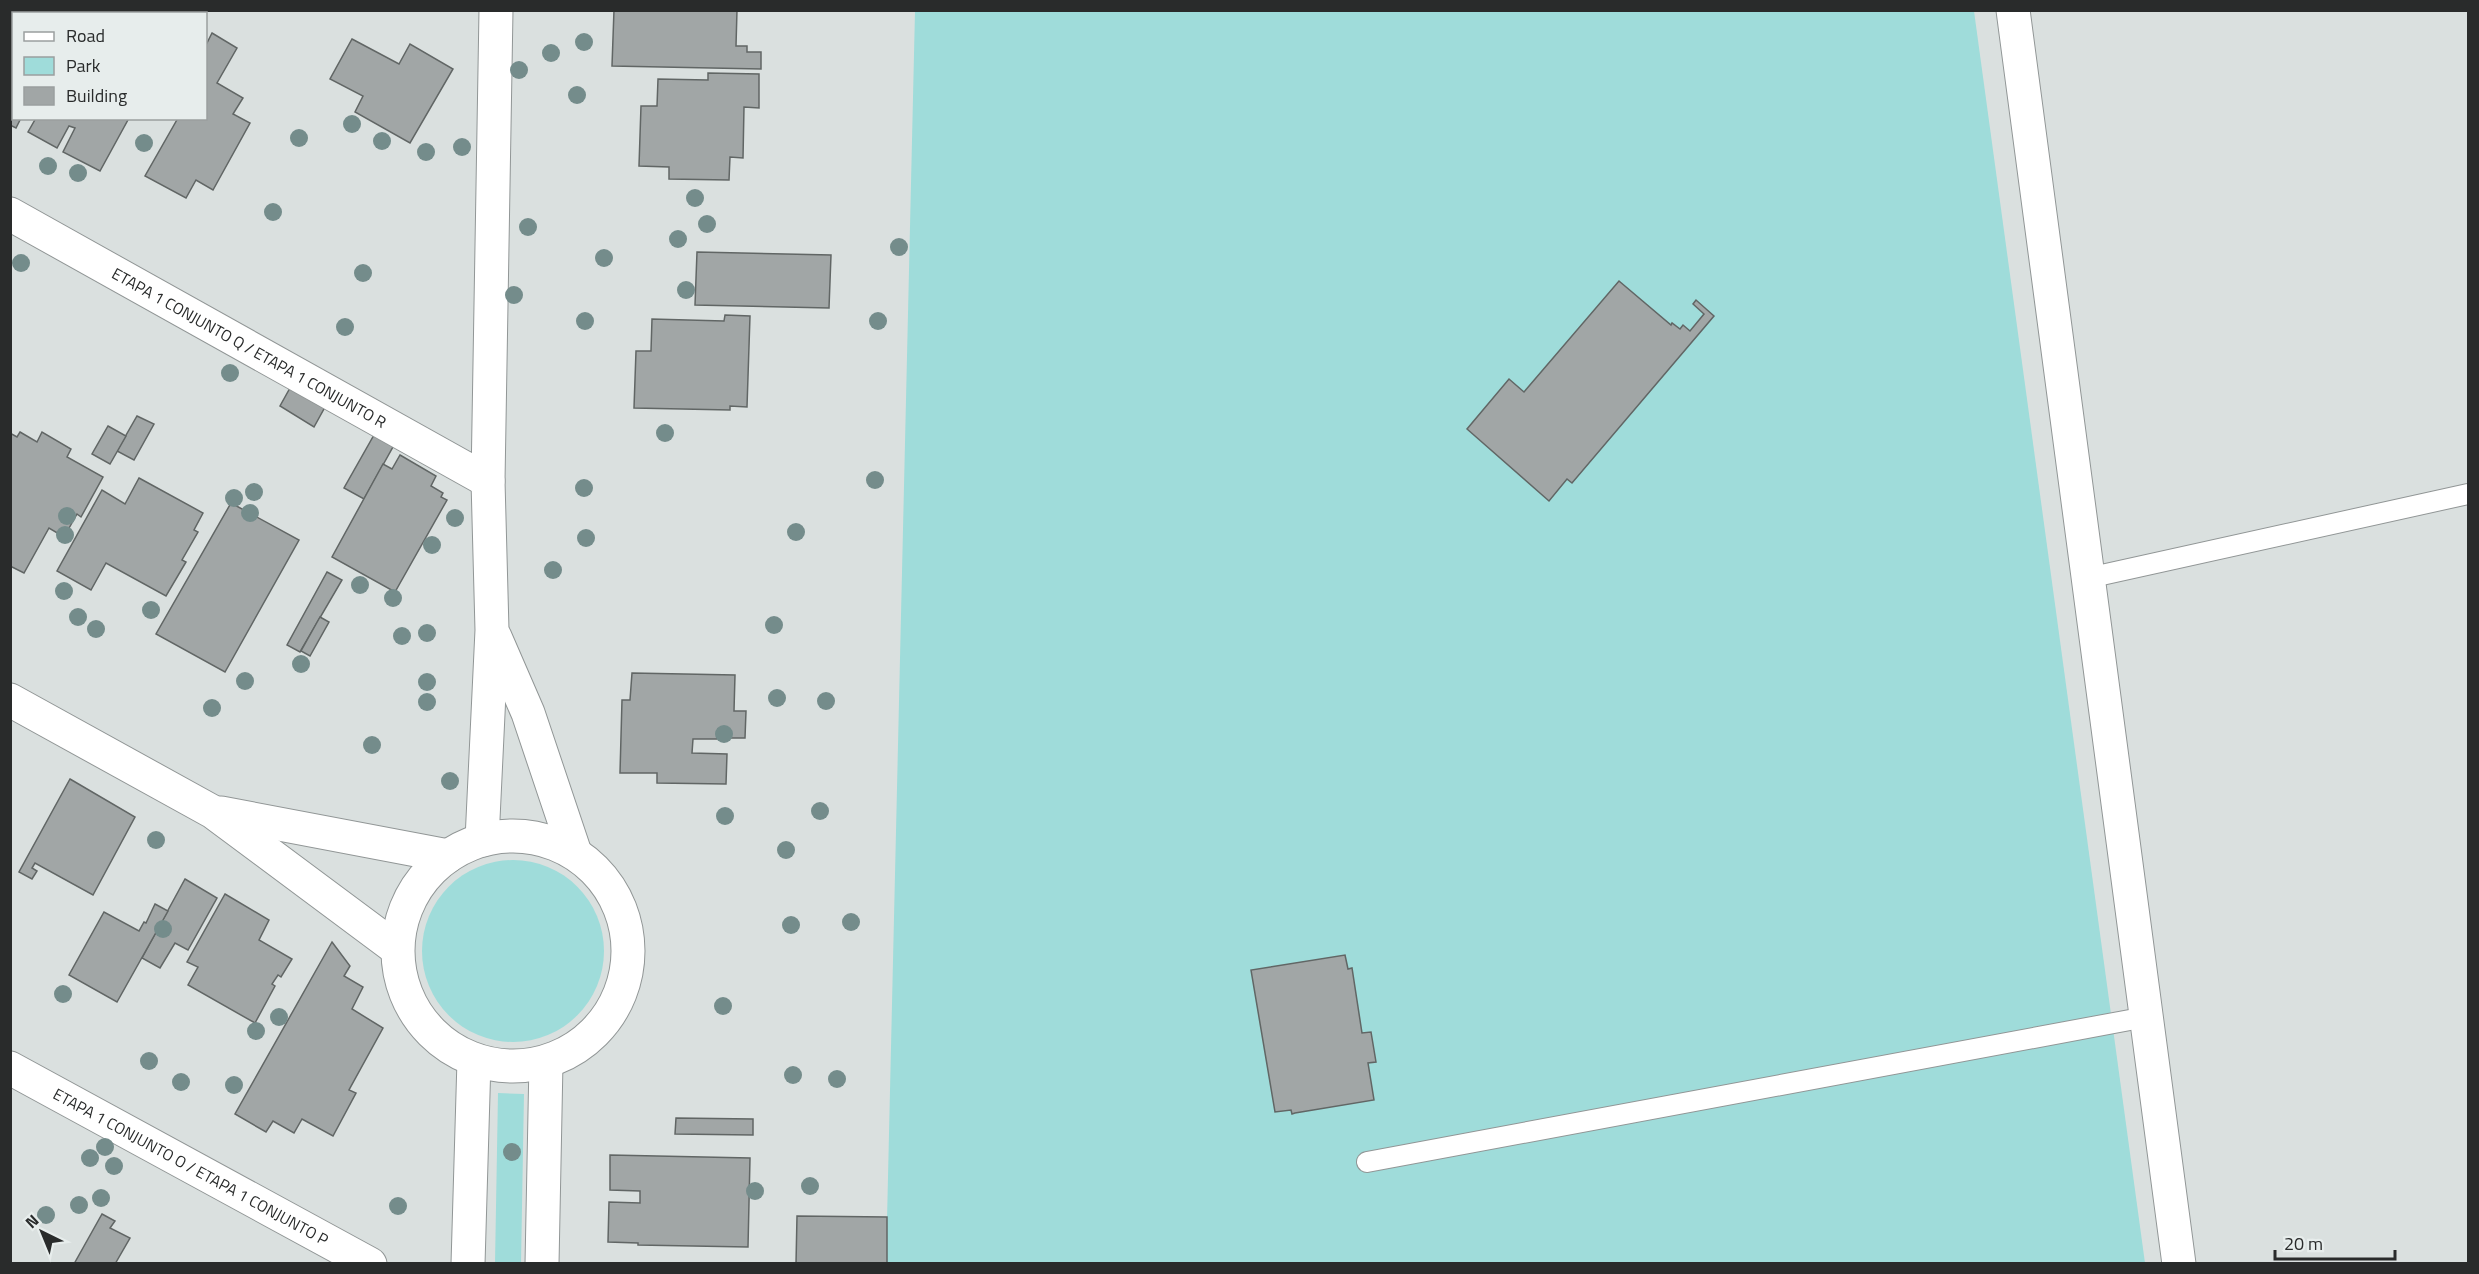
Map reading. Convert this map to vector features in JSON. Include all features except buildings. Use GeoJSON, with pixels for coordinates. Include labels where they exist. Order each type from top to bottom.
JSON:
{"type":"FeatureCollection","features":[{"type":"Feature","properties":{"kind":"street"},"geometry":{"type":"LineString","coordinates":[[482,840],[492,630],[488,481],[496,10]]}},
{"type":"Feature","properties":{"kind":"street"},"geometry":{"type":"LineString","coordinates":[[2013,10],[2179,1263]]}},
{"type":"Feature","properties":{"kind":"street","name":"ETAPA 1 CONJUNTO Q / ETAPA 1 CONJUNTO R"},"geometry":{"type":"LineString","coordinates":[[10,214],[488,481]]}},
{"type":"Feature","properties":{"kind":"street"},"geometry":{"type":"LineString","coordinates":[[492,630],[528,713],[576,853]]}},
{"type":"Feature","properties":{"kind":"street"},"geometry":{"type":"LineString","coordinates":[[10,700],[213,812],[397,949]]}},
{"type":"Feature","properties":{"kind":"street"},"geometry":{"type":"LineString","coordinates":[[213,812],[448,856]]}},
{"type":"Feature","properties":{"kind":"street"},"geometry":{"type":"LineString","coordinates":[[506,836],[530,837],[554,843],[576,853],[603,878],[622,910],[629,947],[624,985],[607,1019],[581,1046],[546,1062],[510,1067],[474,1060],[442,1044],[417,1017],[402,985],[397,949],[404,913],[421,881],[448,856],[482,840],[506,836]]}},
{"type":"Feature","properties":{"kind":"street"},"geometry":{"type":"LineString","coordinates":[[468,1263],[474,1060]]}},
{"type":"Feature","properties":{"kind":"street"},"geometry":{"type":"LineString","coordinates":[[542,1263],[546,1062]]}},
{"type":"Feature","properties":{"kind":"street","name":"ETAPA 1 CONJUNTO O / ETAPA 1 CONJUNTO P"},"geometry":{"type":"LineString","coordinates":[[10,1068],[370,1263]]}},
{"type":"Feature","properties":{"kind":"lane"},"geometry":{"type":"LineString","coordinates":[[2088,578],[2469,494]]}},
{"type":"Feature","properties":{"kind":"lane"},"geometry":{"type":"LineString","coordinates":[[1367,1162],[2146,1017]]}},
{"type":"Feature","properties":{"kind":"green space"},"geometry":{"type":"Polygon","coordinates":[[[915,11],[1974,11],[2145,1263],[886,1263],[915,11]]]}},
{"type":"Feature","properties":{"kind":"green space"},"geometry":{"type":"Polygon","coordinates":[[[513,860],[548,867],[564,875],[578,886],[589,900],[597,916],[604,951],[597,986],[589,1002],[578,1016],[564,1027],[548,1035],[513,1042],[478,1035],[462,1027],[448,1016],[437,1002],[429,986],[422,951],[429,916],[437,900],[448,886],[462,875],[478,867],[513,860]]]}},
{"type":"Feature","properties":{"kind":"green space"},"geometry":{"type":"Polygon","coordinates":[[[498,1093],[524,1094],[521,1263],[495,1263],[498,1093]]]}}]}
